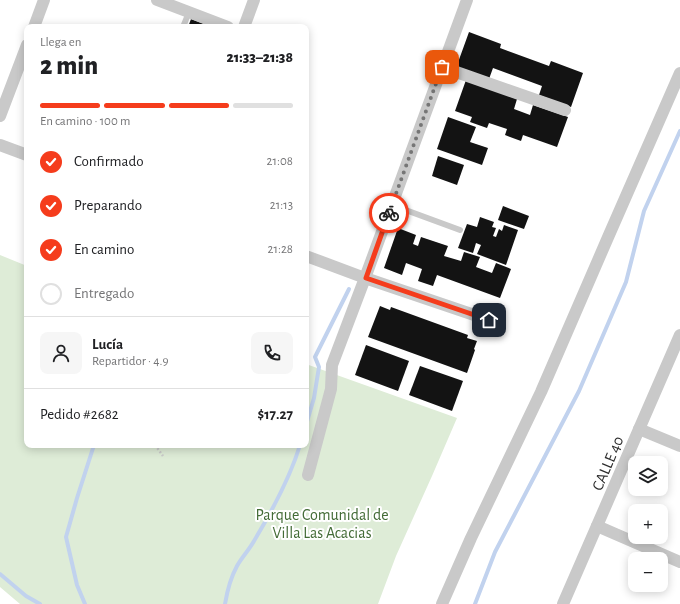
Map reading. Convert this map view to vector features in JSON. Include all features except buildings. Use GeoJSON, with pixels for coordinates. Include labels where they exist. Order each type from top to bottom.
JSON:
{"type":"FeatureCollection","features":[{"type":"Feature","properties":{"kind":"street"},"geometry":{"type":"LineString","coordinates":[[35,24],[44,0]]}},
{"type":"Feature","properties":{"kind":"street"},"geometry":{"type":"LineString","coordinates":[[156,0],[220,24]]}},
{"type":"Feature","properties":{"kind":"street"},"geometry":{"type":"LineString","coordinates":[[245,24],[254,0]]}},
{"type":"Feature","properties":{"kind":"street"},"geometry":{"type":"LineString","coordinates":[[308,475],[331,389],[332,365],[366,278],[467,0]]}},
{"type":"Feature","properties":{"kind":"street"},"geometry":{"type":"LineString","coordinates":[[0,116],[24,54]]}},
{"type":"Feature","properties":{"kind":"street"},"geometry":{"type":"LineString","coordinates":[[442,67],[565,110]]}},
{"type":"Feature","properties":{"kind":"street"},"geometry":{"type":"LineString","coordinates":[[442,604],[471,538],[541,392],[680,73]]}},
{"type":"Feature","properties":{"kind":"street"},"geometry":{"type":"LineString","coordinates":[[0,146],[24,154]]}},
{"type":"Feature","properties":{"kind":"street"},"geometry":{"type":"LineString","coordinates":[[309,257],[489,320]]}},
{"type":"Feature","properties":{"kind":"street","name":"CALLE 40"},"geometry":{"type":"LineString","coordinates":[[563,604],[680,335]]}},
{"type":"Feature","properties":{"kind":"street"},"geometry":{"type":"LineString","coordinates":[[639,429],[680,446]]}},
{"type":"Feature","properties":{"kind":"street"},"geometry":{"type":"LineString","coordinates":[[597,526],[680,562]]}},
{"type":"Feature","properties":{"kind":"lane"},"geometry":{"type":"LineString","coordinates":[[184,24],[189,12]]}},
{"type":"Feature","properties":{"kind":"lane"},"geometry":{"type":"LineString","coordinates":[[392,205],[460,230]]}},
{"type":"Feature","properties":{"kind":"path"},"geometry":{"type":"LineString","coordinates":[[157,448],[163,456]]}},
{"type":"Feature","properties":{"kind":"green space","name":"Parque Comunidal de Villa Las Acacias"},"geometry":{"type":"Polygon","coordinates":[[[0,255],[24,265],[24,448],[309,448],[309,365],[457,418],[396,556],[378,604],[20,604],[0,587],[0,255]]]}},
{"type":"Feature","properties":{"kind":"waterway"},"geometry":{"type":"LineString","coordinates":[[475,604],[495,552],[579,391],[626,282],[644,211],[680,131]]}},
{"type":"Feature","properties":{"kind":"waterway"},"geometry":{"type":"LineString","coordinates":[[309,415],[314,398],[319,367],[315,357],[349,289]]}},
{"type":"Feature","properties":{"kind":"waterway"},"geometry":{"type":"LineString","coordinates":[[85,604],[77,585],[66,537],[93,448]]}},
{"type":"Feature","properties":{"kind":"waterway"},"geometry":{"type":"LineString","coordinates":[[225,604],[235,570],[274,506],[286,482],[299,448]]}},
{"type":"Feature","properties":{"kind":"waterway"},"geometry":{"type":"LineString","coordinates":[[0,574],[26,596],[40,604]]}},
{"type":"Feature","properties":{"kind":"way so far"},"geometry":{"type":"LineString","coordinates":[[389,213],[442,67]]}},
{"type":"Feature","properties":{"kind":"route"},"geometry":{"type":"LineString","coordinates":[[389,213],[366,278],[489,320]]}}]}
